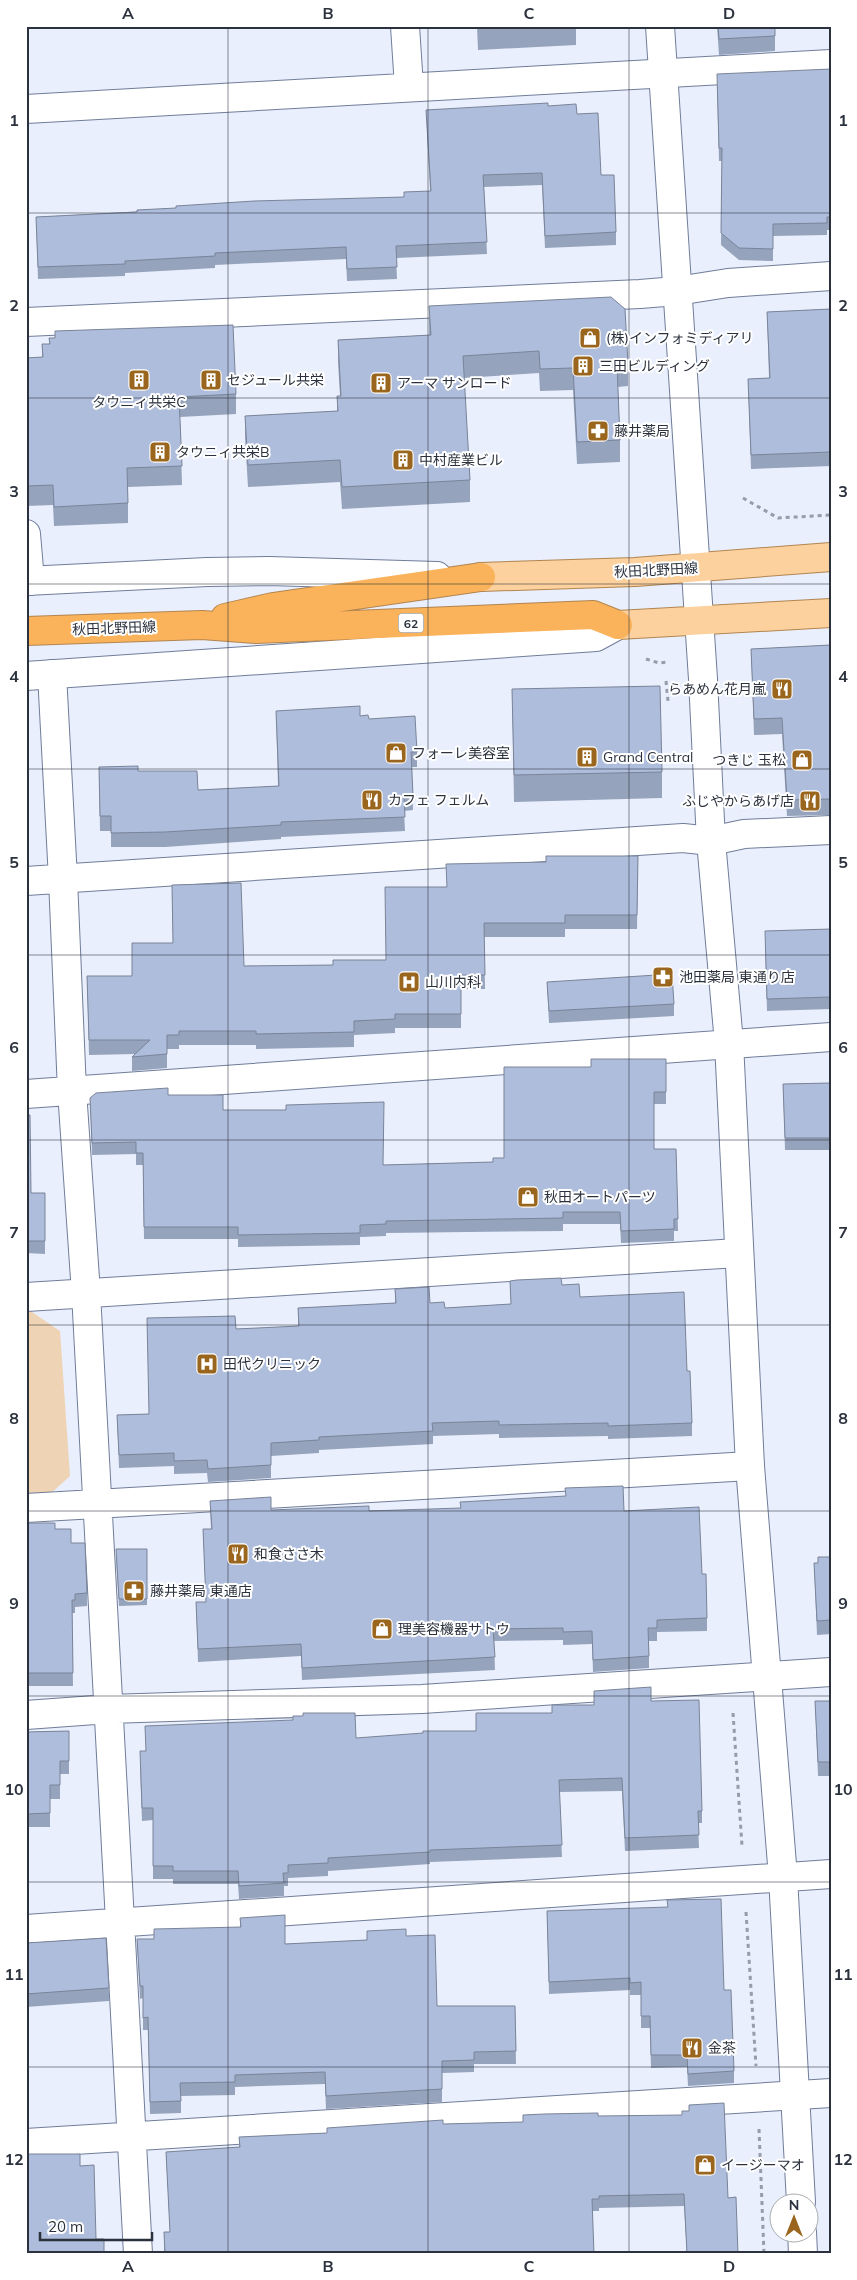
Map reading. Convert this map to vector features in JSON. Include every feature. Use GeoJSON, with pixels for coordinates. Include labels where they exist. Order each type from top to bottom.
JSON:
{"type":"FeatureCollection","features":[{"type":"Feature","properties":{"kind":"highway","name":"62"},"geometry":{"type":"LineString","coordinates":[[202,625],[241,613],[273,607],[481,577]]}},
{"type":"Feature","properties":{"kind":"highway","name":"62"},"geometry":{"type":"LineString","coordinates":[[202,625],[256,629],[593,615],[618,625]]}},
{"type":"Feature","properties":{"kind":"highway","name":"秋田北野田線"},"geometry":{"type":"LineString","coordinates":[[26,631],[202,625]]}},
{"type":"Feature","properties":{"kind":"main road","name":"秋田北野田線"},"geometry":{"type":"LineString","coordinates":[[481,577],[635,572],[831,558]]}},
{"type":"Feature","properties":{"kind":"main road","name":"62"},"geometry":{"type":"LineString","coordinates":[[618,625],[831,613]]}},
{"type":"Feature","properties":{"kind":"street"},"geometry":{"type":"LineString","coordinates":[[405,26],[409,87]]}},
{"type":"Feature","properties":{"kind":"street"},"geometry":{"type":"LineString","coordinates":[[660,26],[699,620],[710,841],[729,1043],[750,1466],[783,1877],[801,2192]]}},
{"type":"Feature","properties":{"kind":"street"},"geometry":{"type":"LineString","coordinates":[[26,109],[831,64]]}},
{"type":"Feature","properties":{"kind":"street"},"geometry":{"type":"LineString","coordinates":[[26,322],[677,291],[728,283],[831,276]]}},
{"type":"Feature","properties":{"kind":"street"},"geometry":{"type":"LineString","coordinates":[[26,534],[28,581],[224,572],[481,577]]}},
{"type":"Feature","properties":{"kind":"street"},"geometry":{"type":"LineString","coordinates":[[138,2254],[98,1503],[72,1091],[63,879],[39,675],[596,636],[618,625]]}},
{"type":"Feature","properties":{"kind":"street"},"geometry":{"type":"LineString","coordinates":[[26,881],[683,838],[710,841],[744,834],[831,830]]}},
{"type":"Feature","properties":{"kind":"street"},"geometry":{"type":"LineString","coordinates":[[26,1094],[831,1037]]}},
{"type":"Feature","properties":{"kind":"street"},"geometry":{"type":"LineString","coordinates":[[26,1297],[738,1253]]}},
{"type":"Feature","properties":{"kind":"street"},"geometry":{"type":"LineString","coordinates":[[26,1508],[750,1466]]}},
{"type":"Feature","properties":{"kind":"street"},"geometry":{"type":"LineString","coordinates":[[26,1714],[109,1709],[422,1699],[831,1672]]}},
{"type":"Feature","properties":{"kind":"street"},"geometry":{"type":"LineString","coordinates":[[26,1929],[831,1874]]}},
{"type":"Feature","properties":{"kind":"street"},"geometry":{"type":"LineString","coordinates":[[26,2143],[831,2093]]}},
{"type":"Feature","properties":{"kind":"path"},"geometry":{"type":"LineString","coordinates":[[743,498],[778,518],[831,515]]}},
{"type":"Feature","properties":{"kind":"shaded area"},"geometry":{"type":"Polygon","coordinates":[[[26,1310],[29,1310],[60,1331],[70,1476],[48,1496],[26,1497],[26,1310]]]}},
{"type":"Feature","properties":{"kind":"building"},"geometry":{"type":"Polygon","coordinates":[[[718,26],[775,26],[775,36],[719,39],[718,26]]]}},
{"type":"Feature","properties":{"kind":"building"},"geometry":{"type":"Polygon","coordinates":[[[831,69],[831,217],[827,217],[827,223],[773,224],[773,249],[739,248],[721,233],[722,148],[719,148],[717,74],[831,69]]]}},
{"type":"Feature","properties":{"kind":"building"},"geometry":{"type":"Polygon","coordinates":[[[548,103],[548,106],[576,104],[577,114],[598,113],[601,175],[614,175],[616,232],[545,236],[542,173],[483,175],[487,242],[396,246],[397,267],[347,269],[346,247],[215,253],[215,256],[125,261],[125,264],[38,267],[36,217],[137,212],[137,210],[176,208],[176,206],[254,201],[404,197],[404,192],[431,191],[426,110],[548,103]]]}},
{"type":"Feature","properties":{"kind":"building"},"geometry":{"type":"Polygon","coordinates":[[[611,297],[625,309],[628,364],[617,365],[620,440],[577,442],[573,368],[540,369],[539,351],[463,356],[470,480],[342,487],[340,460],[248,465],[245,416],[338,411],[337,396],[341,396],[338,340],[431,335],[429,306],[611,297]]]}},
{"type":"Feature","properties":{"kind":"building"},"geometry":{"type":"Polygon","coordinates":[[[831,309],[831,452],[751,455],[748,379],[770,378],[767,312],[831,309]]]}},
{"type":"Feature","properties":{"kind":"building"},"geometry":{"type":"Polygon","coordinates":[[[233,325],[236,394],[179,397],[182,466],[127,468],[128,503],[54,507],[53,485],[26,486],[26,358],[43,357],[42,344],[50,344],[49,338],[55,338],[55,331],[233,325]]]}},
{"type":"Feature","properties":{"kind":"building"},"geometry":{"type":"Polygon","coordinates":[[[831,645],[831,799],[787,800],[782,718],[754,719],[751,649],[831,645]]]}},
{"type":"Feature","properties":{"kind":"building","name":"Grand Central"},"geometry":{"type":"Polygon","coordinates":[[[660,686],[662,772],[514,775],[512,689],[660,686]]]}},
{"type":"Feature","properties":{"kind":"building"},"geometry":{"type":"Polygon","coordinates":[[[360,706],[360,716],[368,715],[369,719],[415,716],[417,752],[411,752],[413,796],[404,796],[405,817],[281,822],[281,825],[165,832],[111,833],[111,816],[100,816],[99,767],[138,766],[138,771],[197,771],[198,790],[279,786],[276,711],[360,706]]]}},
{"type":"Feature","properties":{"kind":"building"},"geometry":{"type":"Polygon","coordinates":[[[546,856],[638,856],[637,915],[565,915],[565,923],[484,923],[485,975],[461,975],[461,1014],[395,1014],[395,1019],[354,1021],[354,1032],[256,1034],[256,1031],[179,1031],[179,1035],[167,1035],[167,1054],[132,1057],[150,1040],[89,1040],[87,976],[132,976],[132,943],[173,943],[172,885],[241,883],[244,966],[333,965],[333,960],[386,960],[385,887],[447,887],[446,864],[546,862],[546,856]]]}},
{"type":"Feature","properties":{"kind":"building"},"geometry":{"type":"Polygon","coordinates":[[[831,929],[831,997],[767,999],[765,931],[831,929]]]}},
{"type":"Feature","properties":{"kind":"building"},"geometry":{"type":"Polygon","coordinates":[[[672,974],[674,1004],[549,1011],[547,982],[672,974]]]}},
{"type":"Feature","properties":{"kind":"building"},"geometry":{"type":"Polygon","coordinates":[[[591,1059],[666,1059],[666,1092],[654,1092],[654,1149],[676,1149],[678,1219],[674,1219],[674,1229],[621,1231],[620,1212],[563,1212],[563,1218],[386,1221],[386,1224],[360,1225],[360,1233],[238,1235],[238,1227],[144,1227],[143,1153],[136,1153],[136,1142],[92,1143],[90,1098],[96,1093],[168,1088],[168,1095],[223,1095],[223,1110],[286,1110],[286,1105],[384,1102],[383,1165],[493,1162],[493,1158],[504,1158],[504,1067],[591,1067],[591,1059]]]}},
{"type":"Feature","properties":{"kind":"building"},"geometry":{"type":"Polygon","coordinates":[[[831,1083],[831,1138],[785,1138],[783,1084],[831,1083]]]}},
{"type":"Feature","properties":{"kind":"building"},"geometry":{"type":"Polygon","coordinates":[[[26,1115],[30,1115],[31,1193],[45,1193],[45,1241],[26,1241],[26,1115]]]}},
{"type":"Feature","properties":{"kind":"building"},"geometry":{"type":"Polygon","coordinates":[[[561,1278],[562,1285],[579,1284],[580,1297],[684,1292],[687,1371],[690,1371],[692,1423],[608,1426],[608,1423],[499,1425],[499,1421],[432,1423],[433,1431],[319,1437],[319,1440],[271,1443],[271,1465],[208,1469],[207,1460],[174,1461],[174,1453],[119,1455],[117,1415],[149,1414],[147,1318],[235,1316],[236,1329],[299,1326],[298,1308],[396,1303],[395,1289],[429,1287],[430,1303],[444,1302],[445,1308],[511,1304],[510,1281],[561,1278]]]}},
{"type":"Feature","properties":{"kind":"building"},"geometry":{"type":"Polygon","coordinates":[[[623,1486],[624,1511],[699,1507],[702,1574],[706,1574],[707,1618],[657,1620],[657,1628],[648,1628],[649,1656],[593,1660],[592,1631],[563,1632],[563,1628],[493,1629],[495,1657],[302,1668],[301,1644],[198,1649],[196,1602],[206,1602],[203,1529],[212,1529],[210,1501],[271,1497],[271,1510],[369,1506],[369,1511],[461,1508],[460,1502],[566,1496],[565,1488],[623,1486]]]}},
{"type":"Feature","properties":{"kind":"building"},"geometry":{"type":"Polygon","coordinates":[[[26,1523],[55,1523],[55,1529],[71,1529],[71,1543],[85,1543],[87,1593],[75,1594],[75,1600],[72,1600],[73,1673],[26,1673],[26,1523]]]}},
{"type":"Feature","properties":{"kind":"building","name":"藤井薬局 東通店"},"geometry":{"type":"Polygon","coordinates":[[[116,1549],[147,1549],[147,1599],[119,1599],[116,1549]]]}},
{"type":"Feature","properties":{"kind":"building"},"geometry":{"type":"Polygon","coordinates":[[[818,1557],[831,1557],[831,1620],[817,1621],[814,1563],[818,1563],[818,1557]]]}},
{"type":"Feature","properties":{"kind":"building"},"geometry":{"type":"Polygon","coordinates":[[[651,1687],[651,1701],[699,1700],[702,1811],[698,1811],[699,1835],[625,1838],[622,1778],[559,1780],[562,1845],[430,1850],[430,1852],[328,1858],[328,1863],[288,1865],[288,1873],[283,1873],[284,1883],[239,1886],[238,1871],[173,1871],[173,1866],[153,1866],[153,1808],[142,1808],[140,1751],[146,1751],[145,1726],[293,1720],[293,1716],[303,1716],[303,1713],[355,1713],[356,1738],[423,1733],[423,1731],[476,1731],[476,1713],[552,1713],[552,1705],[594,1705],[594,1691],[651,1687]]]}},
{"type":"Feature","properties":{"kind":"building"},"geometry":{"type":"Polygon","coordinates":[[[815,1701],[831,1701],[831,1762],[818,1762],[815,1701]]]}},
{"type":"Feature","properties":{"kind":"building"},"geometry":{"type":"Polygon","coordinates":[[[69,1731],[69,1761],[60,1761],[60,1785],[50,1785],[50,1813],[26,1814],[26,1732],[69,1731]]]}},
{"type":"Feature","properties":{"kind":"building"},"geometry":{"type":"Polygon","coordinates":[[[721,1899],[724,1990],[731,1990],[734,2071],[688,2074],[687,2055],[651,2055],[650,2016],[641,2016],[641,1982],[630,1983],[630,1978],[549,1982],[547,1911],[668,1907],[667,1900],[721,1899]]]}},
{"type":"Feature","properties":{"kind":"building"},"geometry":{"type":"Polygon","coordinates":[[[285,1915],[285,1944],[367,1940],[367,1931],[406,1929],[406,1936],[435,1935],[437,2006],[515,2006],[516,2051],[474,2052],[474,2060],[442,2061],[442,2089],[326,2096],[325,2072],[235,2075],[235,2082],[180,2083],[181,2101],[150,2102],[148,2017],[143,2018],[143,1986],[140,1986],[137,1939],[154,1939],[154,1929],[241,1927],[240,1918],[285,1915]]]}},
{"type":"Feature","properties":{"kind":"building"},"geometry":{"type":"Polygon","coordinates":[[[106,1938],[109,1988],[26,1994],[26,1943],[106,1938]]]}},
{"type":"Feature","properties":{"kind":"building"},"geometry":{"type":"Polygon","coordinates":[[[724,2103],[728,2198],[736,2197],[738,2254],[687,2254],[684,2194],[599,2196],[599,2199],[592,2199],[594,2254],[165,2254],[164,2232],[170,2232],[166,2152],[240,2147],[239,2137],[327,2133],[327,2128],[443,2120],[443,2124],[523,2122],[523,2115],[544,2114],[598,2113],[598,2116],[682,2115],[682,2111],[689,2111],[689,2105],[724,2103]]]}},
{"type":"Feature","properties":{"kind":"building"},"geometry":{"type":"Polygon","coordinates":[[[26,2154],[80,2154],[80,2166],[94,2165],[96,2239],[104,2239],[104,2254],[26,2254],[26,2154]]]}},
{"type":"Feature","properties":{"kind":"place","name":"(株)インフォミディアリ"},"geometry":{"type":"Point","coordinates":[590,338]}},
{"type":"Feature","properties":{"kind":"place","name":"三田ビルディング"},"geometry":{"type":"Point","coordinates":[583,366]}},
{"type":"Feature","properties":{"kind":"place","name":"タウニィ共栄C"},"geometry":{"type":"Point","coordinates":[139,380]}},
{"type":"Feature","properties":{"kind":"place","name":"セジュール共栄"},"geometry":{"type":"Point","coordinates":[211,380]}},
{"type":"Feature","properties":{"kind":"place","name":"アーマ サンロード"},"geometry":{"type":"Point","coordinates":[381,383]}},
{"type":"Feature","properties":{"kind":"place","name":"藤井薬局"},"geometry":{"type":"Point","coordinates":[598,431]}},
{"type":"Feature","properties":{"kind":"place","name":"タウニィ共栄B"},"geometry":{"type":"Point","coordinates":[160,452]}},
{"type":"Feature","properties":{"kind":"place","name":"中村産業ビル"},"geometry":{"type":"Point","coordinates":[403,460]}},
{"type":"Feature","properties":{"kind":"place","name":"らあめん花月嵐"},"geometry":{"type":"Point","coordinates":[782,689]}},
{"type":"Feature","properties":{"kind":"place","name":"フォーレ美容室"},"geometry":{"type":"Point","coordinates":[396,753]}},
{"type":"Feature","properties":{"kind":"place","name":"Grand Central"},"geometry":{"type":"Point","coordinates":[587,757]}},
{"type":"Feature","properties":{"kind":"place","name":"つきじ 玉松"},"geometry":{"type":"Point","coordinates":[802,760]}},
{"type":"Feature","properties":{"kind":"place","name":"カフェ フェルム"},"geometry":{"type":"Point","coordinates":[372,800]}},
{"type":"Feature","properties":{"kind":"place","name":"ふじやからあげ店"},"geometry":{"type":"Point","coordinates":[810,801]}},
{"type":"Feature","properties":{"kind":"place","name":"池田薬局 東通り店"},"geometry":{"type":"Point","coordinates":[663,977]}},
{"type":"Feature","properties":{"kind":"place","name":"山川内科"},"geometry":{"type":"Point","coordinates":[409,982]}},
{"type":"Feature","properties":{"kind":"place","name":"秋田オートパーツ"},"geometry":{"type":"Point","coordinates":[528,1197]}},
{"type":"Feature","properties":{"kind":"place","name":"田代クリニック"},"geometry":{"type":"Point","coordinates":[207,1364]}},
{"type":"Feature","properties":{"kind":"place","name":"和食ささ木"},"geometry":{"type":"Point","coordinates":[238,1554]}},
{"type":"Feature","properties":{"kind":"place","name":"藤井薬局 東通店"},"geometry":{"type":"Point","coordinates":[134,1591]}},
{"type":"Feature","properties":{"kind":"place","name":"理美容機器サトウ"},"geometry":{"type":"Point","coordinates":[382,1629]}},
{"type":"Feature","properties":{"kind":"place","name":"金茶"},"geometry":{"type":"Point","coordinates":[692,2048]}},
{"type":"Feature","properties":{"kind":"place","name":"イージーマオ"},"geometry":{"type":"Point","coordinates":[705,2165]}}]}
